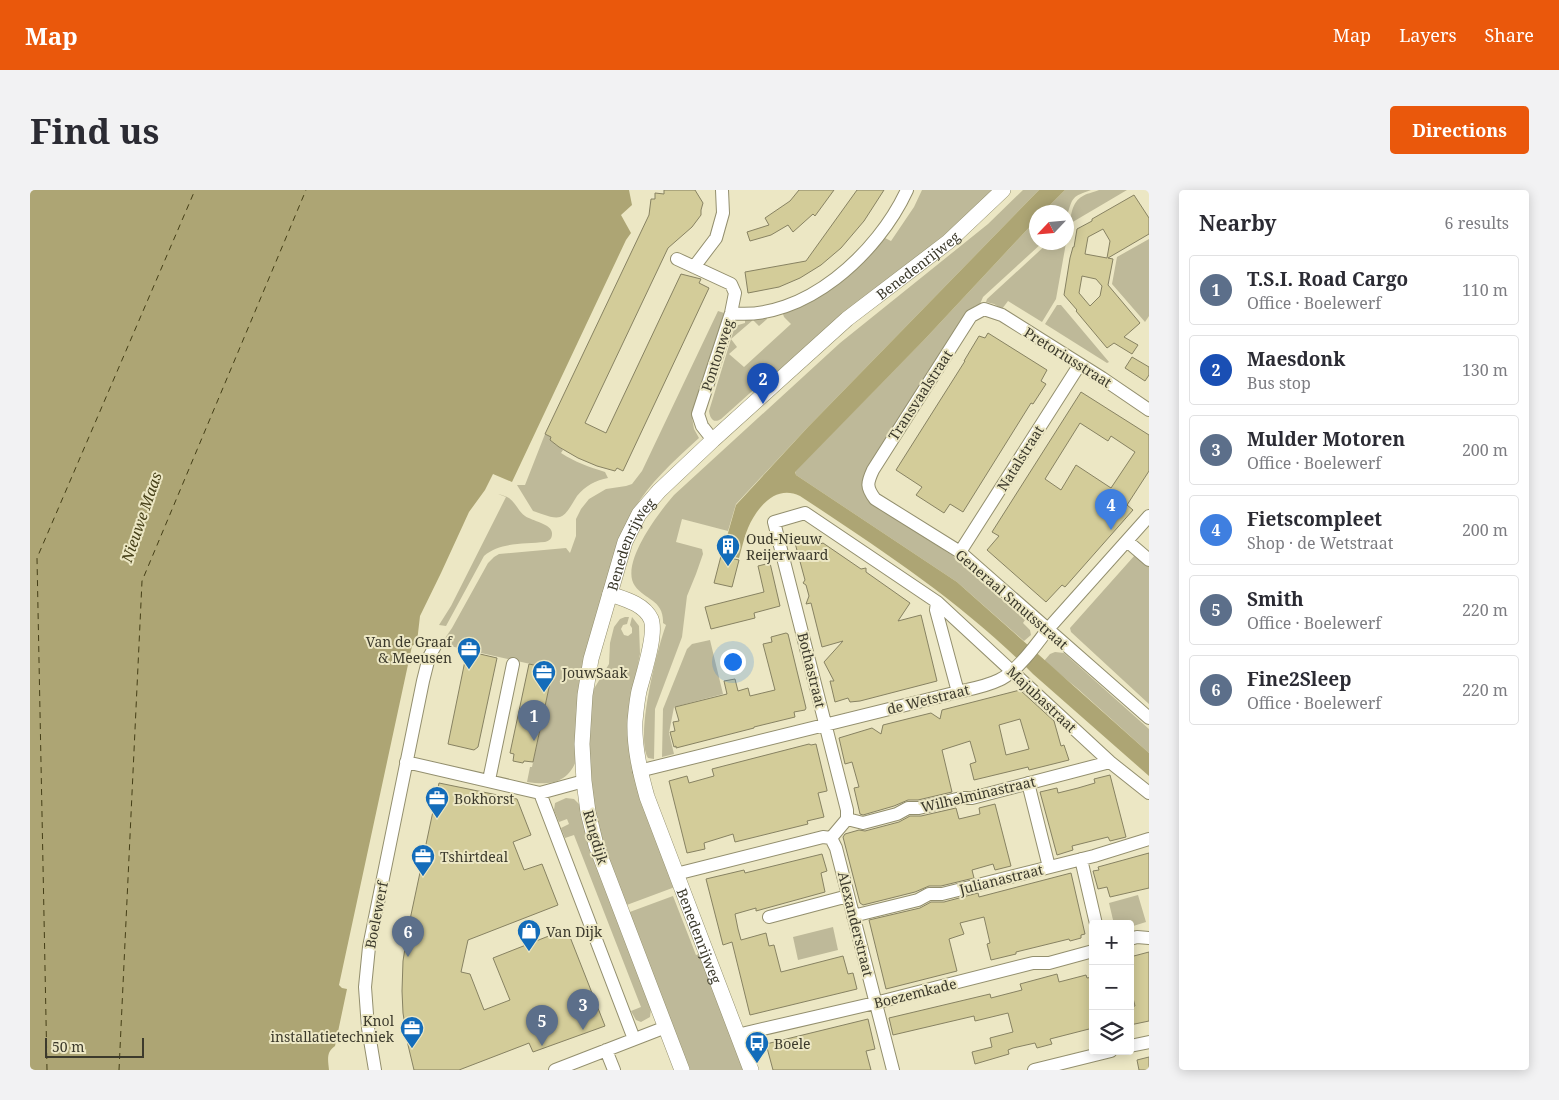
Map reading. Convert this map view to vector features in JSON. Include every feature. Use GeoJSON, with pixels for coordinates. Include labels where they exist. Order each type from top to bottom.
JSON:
{"type":"FeatureCollection","features":[{"type":"Feature","properties":{"kind":"street"},"geometry":{"type":"LineString","coordinates":[[694,267],[716,238],[723,213],[722,190]]}},
{"type":"Feature","properties":{"kind":"street","name":"Pontonweg"},"geometry":{"type":"LineString","coordinates":[[713,440],[702,426],[698,414],[730,313],[746,315],[773,309],[794,303],[818,290],[852,266],[874,242],[907,190]]}},
{"type":"Feature","properties":{"kind":"street","name":"Benedenrijweg"},"geometry":{"type":"LineString","coordinates":[[752,1070],[676,874],[639,771],[635,743],[635,721],[638,693],[654,627],[651,618],[640,606],[610,594],[624,542],[639,514],[659,491],[713,440],[847,319],[948,242],[1003,190]]}},
{"type":"Feature","properties":{"kind":"street"},"geometry":{"type":"LineString","coordinates":[[677,259],[731,284],[735,293],[730,313]]}},
{"type":"Feature","properties":{"kind":"street","name":"Pretoriusstraat"},"geometry":{"type":"LineString","coordinates":[[984,309],[1002,315],[1149,410]]}},
{"type":"Feature","properties":{"kind":"street","name":"Transvaalstraat"},"geometry":{"type":"LineString","coordinates":[[868,490],[868,480],[873,470],[971,316],[984,309]]}},
{"type":"Feature","properties":{"kind":"street","name":"Natalstraat"},"geometry":{"type":"LineString","coordinates":[[960,552],[1080,364]]}},
{"type":"Feature","properties":{"kind":"street","name":"Generaal Smutsstraat"},"geometry":{"type":"LineString","coordinates":[[868,490],[875,499],[960,552],[1149,718]]}},
{"type":"Feature","properties":{"kind":"street","name":"Majubastraat"},"geometry":{"type":"LineString","coordinates":[[774,522],[805,513],[937,602],[1016,667],[1110,762],[1149,793]]}},
{"type":"Feature","properties":{"kind":"street","name":"de Wetstraat"},"geometry":{"type":"LineString","coordinates":[[639,771],[1000,680],[1016,667],[1036,645],[1048,629],[1149,516]]}},
{"type":"Feature","properties":{"kind":"street","name":"Bothastraat"},"geometry":{"type":"LineString","coordinates":[[774,522],[847,810],[846,820]]}},
{"type":"Feature","properties":{"kind":"street"},"geometry":{"type":"LineString","coordinates":[[1127,541],[1149,560]]}},
{"type":"Feature","properties":{"kind":"street","name":"Ringdijk"},"geometry":{"type":"LineString","coordinates":[[610,594],[591,659],[587,686],[582,744],[588,812],[596,845],[682,1070]]}},
{"type":"Feature","properties":{"kind":"street"},"geometry":{"type":"LineString","coordinates":[[937,602],[936,610],[958,692]]}},
{"type":"Feature","properties":{"kind":"street","name":"Boelewerf"},"geometry":{"type":"LineString","coordinates":[[375,1070],[368,1028],[365,986],[369,947],[423,682],[429,657],[435,646]]}},
{"type":"Feature","properties":{"kind":"street"},"geometry":{"type":"LineString","coordinates":[[488,780],[513,664]]}},
{"type":"Feature","properties":{"kind":"street"},"geometry":{"type":"LineString","coordinates":[[406,762],[540,793],[584,781]]}},
{"type":"Feature","properties":{"kind":"street","name":"Wilhelminastraat"},"geometry":{"type":"LineString","coordinates":[[846,820],[863,823],[896,814],[908,808],[919,808],[961,798],[972,798],[1110,762]]}},
{"type":"Feature","properties":{"kind":"street"},"geometry":{"type":"LineString","coordinates":[[1028,783],[1049,867]]}},
{"type":"Feature","properties":{"kind":"street"},"geometry":{"type":"LineString","coordinates":[[540,793],[634,1039]]}},
{"type":"Feature","properties":{"kind":"street"},"geometry":{"type":"LineString","coordinates":[[676,874],[823,837],[831,838],[846,820]]}},
{"type":"Feature","properties":{"kind":"street","name":"Alexanderstraat"},"geometry":{"type":"LineString","coordinates":[[831,838],[836,848],[893,1070]]}},
{"type":"Feature","properties":{"kind":"street","name":"Julianastraat"},"geometry":{"type":"LineString","coordinates":[[854,916],[918,900],[930,894],[942,894],[1081,859],[1149,839]]}},
{"type":"Feature","properties":{"kind":"street"},"geometry":{"type":"LineString","coordinates":[[1081,859],[1095,920]]}},
{"type":"Feature","properties":{"kind":"street"},"geometry":{"type":"LineString","coordinates":[[769,917],[848,896]]}},
{"type":"Feature","properties":{"kind":"street"},"geometry":{"type":"LineString","coordinates":[[1134,938],[1149,938]]}},
{"type":"Feature","properties":{"kind":"street","name":"Boezemkade"},"geometry":{"type":"LineString","coordinates":[[738,1035],[1033,963],[1048,963],[1089,952]]}},
{"type":"Feature","properties":{"kind":"street"},"geometry":{"type":"LineString","coordinates":[[554,1070],[666,1027]]}},
{"type":"Feature","properties":{"kind":"street"},"geometry":{"type":"LineString","coordinates":[[1134,1045],[1149,1042]]}},
{"type":"Feature","properties":{"kind":"street"},"geometry":{"type":"LineString","coordinates":[[606,1050],[614,1070]]}},
{"type":"Feature","properties":{"kind":"street"},"geometry":{"type":"LineString","coordinates":[[1034,1070],[1095,1055]]}},
{"type":"Feature","properties":{"kind":"shaded area"},"geometry":{"type":"Polygon","coordinates":[[[922,190],[995,190],[954,228],[828,327],[772,379],[769,376],[721,419],[714,421],[709,411],[731,339],[737,347],[729,354],[744,367],[791,324],[784,317],[785,311],[883,237],[891,241],[914,207],[922,190]]]}},
{"type":"Feature","properties":{"kind":"shaded area"},"geometry":{"type":"Polygon","coordinates":[[[1023,190],[1039,190],[808,427],[736,504],[728,531],[682,519],[676,542],[702,549],[703,554],[687,596],[682,637],[655,709],[654,759],[648,758],[644,732],[646,713],[653,672],[666,625],[663,623],[660,609],[657,605],[635,586],[632,576],[632,565],[643,538],[651,525],[674,495],[840,343],[988,224],[1023,190]]]}},
{"type":"Feature","properties":{"kind":"shaded area"},"geometry":{"type":"Polygon","coordinates":[[[1065,190],[1091,190],[1074,198],[1071,205],[1050,205],[1065,190]]]}},
{"type":"Feature","properties":{"kind":"shaded area"},"geometry":{"type":"Polygon","coordinates":[[[1099,190],[1127,190],[1074,221],[1074,206],[1082,196],[1099,190]]]}},
{"type":"Feature","properties":{"kind":"shaded area"},"geometry":{"type":"Polygon","coordinates":[[[1029,228],[1029,250],[1034,250],[983,297],[980,304],[966,313],[865,474],[872,503],[953,556],[1025,620],[1023,623],[1030,630],[1031,635],[1024,641],[957,582],[796,475],[795,471],[925,339],[1029,228]]]}},
{"type":"Feature","properties":{"kind":"shaded area"},"geometry":{"type":"Polygon","coordinates":[[[1149,239],[1149,316],[1145,322],[1112,284],[1117,257],[1149,239]]]}},
{"type":"Feature","properties":{"kind":"shaded area"},"geometry":{"type":"Polygon","coordinates":[[[1040,250],[1065,250],[1056,299],[1042,322],[1008,301],[1002,309],[986,302],[1040,250]]]}},
{"type":"Feature","properties":{"kind":"shaded area"},"geometry":{"type":"Polygon","coordinates":[[[1057,305],[1061,305],[1109,362],[1107,363],[1045,324],[1057,305]]]}},
{"type":"Feature","properties":{"kind":"shaded area"},"geometry":{"type":"Polygon","coordinates":[[[718,311],[724,313],[703,383],[693,408],[694,429],[699,438],[662,473],[642,497],[619,541],[576,761],[572,769],[562,779],[550,783],[527,782],[530,767],[532,767],[553,669],[441,644],[488,563],[494,557],[499,554],[566,548],[570,553],[576,536],[576,519],[589,499],[606,489],[632,484],[642,471],[718,311]]]}},
{"type":"Feature","properties":{"kind":"shaded area"},"geometry":{"type":"Polygon","coordinates":[[[766,316],[767,319],[759,326],[753,320],[731,339],[735,326],[745,323],[745,319],[766,316]]]}},
{"type":"Feature","properties":{"kind":"shaded area"},"geometry":{"type":"Polygon","coordinates":[[[545,434],[551,437],[550,440],[563,450],[561,453],[582,464],[605,472],[608,478],[587,486],[577,496],[563,516],[560,517],[550,517],[533,511],[517,485],[525,485],[545,434]]]}},
{"type":"Feature","properties":{"kind":"shaded area"},"geometry":{"type":"Polygon","coordinates":[[[498,494],[509,498],[528,518],[542,523],[549,528],[552,534],[551,537],[545,542],[505,546],[490,551],[484,556],[446,626],[439,625],[451,606],[506,497],[498,494]]]}},
{"type":"Feature","properties":{"kind":"shaded area"},"geometry":{"type":"Polygon","coordinates":[[[1135,555],[1149,566],[1149,704],[1071,632],[1070,628],[1135,555]]]}},
{"type":"Feature","properties":{"kind":"shaded area"},"geometry":{"type":"Polygon","coordinates":[[[629,617],[627,624],[623,625],[621,629],[624,635],[628,636],[632,633],[630,625],[632,617],[639,626],[640,654],[629,711],[675,887],[624,906],[601,842],[590,781],[589,739],[592,692],[609,664],[610,643],[614,627],[620,619],[629,617]]]}},
{"type":"Feature","properties":{"kind":"shaded area"},"geometry":{"type":"Polygon","coordinates":[[[710,640],[723,694],[674,707],[669,733],[674,754],[662,757],[663,709],[687,649],[692,644],[710,640]]]}},
{"type":"Feature","properties":{"kind":"shaded area"},"geometry":{"type":"Polygon","coordinates":[[[1055,652],[1064,653],[1149,729],[1149,753],[1044,661],[1050,654],[1055,652]]]}},
{"type":"Feature","properties":{"kind":"shaded area"},"geometry":{"type":"Polygon","coordinates":[[[566,798],[574,799],[580,805],[651,1009],[650,1017],[641,1022],[636,1020],[631,1011],[641,1007],[574,835],[565,838],[561,828],[569,824],[567,819],[559,822],[554,810],[555,803],[566,798]]]}},
{"type":"Feature","properties":{"kind":"shaded area"},"geometry":{"type":"Polygon","coordinates":[[[1138,895],[1146,922],[1134,926],[1134,920],[1113,920],[1109,903],[1138,895]]]}},
{"type":"Feature","properties":{"kind":"shaded area"},"geometry":{"type":"Polygon","coordinates":[[[673,896],[696,955],[701,953],[745,1070],[689,1070],[627,913],[673,896]]]}},
{"type":"Feature","properties":{"kind":"shaded area"},"geometry":{"type":"Polygon","coordinates":[[[833,927],[838,950],[798,960],[793,937],[833,927]]]}},
{"type":"Feature","properties":{"kind":"water","name":"Nieuwe Maas"},"geometry":{"type":"Polygon","coordinates":[[[30,190],[629,190],[632,205],[621,215],[631,233],[512,482],[493,474],[485,490],[469,512],[420,616],[417,642],[412,646],[339,985],[347,989],[335,1046],[329,1054],[329,1070],[30,1070],[30,190]]]}},
{"type":"Feature","properties":{"kind":"water"},"geometry":{"type":"Polygon","coordinates":[[[1039,190],[1065,190],[1050,205],[1029,205],[1029,228],[925,339],[795,472],[796,475],[957,582],[1149,753],[1149,776],[1033,674],[1007,648],[951,601],[892,558],[800,496],[783,493],[775,495],[768,500],[762,505],[752,520],[745,535],[739,558],[722,554],[736,505],[808,427],[1039,190]]]}},
{"type":"Feature","properties":{"kind":"building"},"geometry":{"type":"Polygon","coordinates":[[[664,190],[695,190],[703,203],[701,215],[692,227],[668,248],[585,423],[606,433],[681,274],[701,279],[699,283],[709,288],[623,471],[617,468],[615,471],[578,458],[559,447],[550,440],[551,437],[545,434],[649,215],[651,199],[655,199],[655,193],[664,194],[664,190]]]}},
{"type":"Feature","properties":{"kind":"building"},"geometry":{"type":"Polygon","coordinates":[[[799,190],[834,190],[815,216],[813,214],[793,232],[788,225],[771,235],[750,241],[747,232],[769,225],[765,218],[790,201],[799,190]]]}},
{"type":"Feature","properties":{"kind":"building"},"geometry":{"type":"Polygon","coordinates":[[[857,190],[884,190],[864,221],[841,248],[821,265],[800,278],[779,287],[748,293],[745,272],[806,261],[857,190]]]}},
{"type":"Feature","properties":{"kind":"building"},"geometry":{"type":"Polygon","coordinates":[[[1134,195],[1149,218],[1149,234],[1108,258],[1113,259],[1108,285],[1140,323],[1124,337],[1138,345],[1132,354],[1114,343],[1107,348],[1064,295],[1077,229],[1092,221],[1092,219],[1134,195]],[[1103,229],[1088,237],[1085,254],[1107,258],[1110,241],[1103,229]],[[1082,276],[1079,293],[1090,306],[1100,296],[1102,286],[1096,279],[1082,276]]]}},
{"type":"Feature","properties":{"kind":"building"},"geometry":{"type":"Polygon","coordinates":[[[988,333],[1047,370],[1041,381],[1046,384],[1033,404],[1031,403],[963,512],[950,504],[944,513],[916,495],[922,487],[896,470],[979,336],[985,338],[988,333]]]}},
{"type":"Feature","properties":{"kind":"building"},"geometry":{"type":"Polygon","coordinates":[[[1132,357],[1149,367],[1149,375],[1145,381],[1125,368],[1132,357]]]}},
{"type":"Feature","properties":{"kind":"building"},"geometry":{"type":"Polygon","coordinates":[[[1081,392],[1149,435],[1149,471],[1127,505],[1133,510],[1065,587],[1062,585],[1046,602],[987,550],[999,536],[992,532],[1081,392]],[[1080,423],[1045,479],[1061,490],[1076,465],[1111,488],[1135,452],[1111,436],[1108,441],[1080,423]]]}},
{"type":"Feature","properties":{"kind":"building"},"geometry":{"type":"Polygon","coordinates":[[[818,537],[820,544],[823,543],[861,569],[866,568],[866,572],[910,603],[898,621],[921,615],[937,681],[860,701],[850,702],[848,698],[835,702],[830,681],[834,681],[824,662],[843,641],[822,647],[811,603],[806,604],[809,596],[806,585],[803,583],[805,580],[795,543],[818,537]]]}},
{"type":"Feature","properties":{"kind":"building","name":"Oud-Nieuw Reijerwaard"},"geometry":{"type":"Polygon","coordinates":[[[721,556],[739,560],[732,587],[714,583],[721,556]]]}},
{"type":"Feature","properties":{"kind":"building"},"geometry":{"type":"Polygon","coordinates":[[[770,563],[780,606],[754,613],[755,618],[711,629],[705,607],[764,592],[758,566],[770,563]]]}},
{"type":"Feature","properties":{"kind":"building"},"geometry":{"type":"Polygon","coordinates":[[[788,634],[805,710],[794,712],[795,717],[674,747],[670,732],[675,731],[673,722],[679,721],[675,707],[727,694],[724,681],[735,679],[738,691],[748,688],[750,696],[775,690],[763,644],[772,642],[771,637],[788,634]]]}},
{"type":"Feature","properties":{"kind":"building"},"geometry":{"type":"Polygon","coordinates":[[[467,651],[497,658],[478,747],[474,750],[448,744],[467,651]]]}},
{"type":"Feature","properties":{"kind":"building"},"geometry":{"type":"Polygon","coordinates":[[[529,664],[553,669],[533,762],[524,761],[523,763],[513,761],[514,754],[510,753],[529,664]]]}},
{"type":"Feature","properties":{"kind":"building"},"geometry":{"type":"Polygon","coordinates":[[[1020,690],[1054,721],[1061,746],[1064,745],[1069,760],[1029,770],[1028,767],[974,780],[970,764],[976,762],[970,741],[942,750],[952,792],[918,800],[908,800],[894,806],[863,815],[860,814],[854,788],[859,787],[852,762],[845,764],[839,738],[872,728],[881,734],[883,725],[931,713],[940,719],[942,710],[1020,690]],[[1020,719],[999,725],[1006,755],[1029,749],[1020,719]]]}},
{"type":"Feature","properties":{"kind":"building"},"geometry":{"type":"Polygon","coordinates":[[[809,744],[816,744],[827,790],[818,793],[824,817],[807,821],[808,824],[735,842],[733,834],[704,843],[705,849],[687,853],[669,781],[687,776],[689,783],[714,776],[712,769],[809,744]]]}},
{"type":"Feature","properties":{"kind":"building"},"geometry":{"type":"Polygon","coordinates":[[[1110,775],[1126,837],[1110,841],[1108,837],[1072,846],[1073,850],[1057,855],[1040,792],[1057,788],[1058,793],[1095,783],[1094,779],[1110,775]]]}},
{"type":"Feature","properties":{"kind":"building"},"geometry":{"type":"Polygon","coordinates":[[[439,783],[517,799],[531,835],[513,842],[524,870],[542,864],[558,905],[468,940],[461,972],[470,974],[484,1010],[510,1000],[493,958],[564,930],[568,938],[570,937],[605,1026],[533,1052],[529,1043],[459,1070],[414,1070],[403,1013],[403,961],[439,783]]]}},
{"type":"Feature","properties":{"kind":"building"},"geometry":{"type":"Polygon","coordinates":[[[995,804],[1011,866],[995,870],[993,864],[972,870],[974,878],[941,886],[929,886],[915,892],[863,905],[860,903],[843,837],[845,834],[899,822],[910,816],[921,816],[956,808],[959,819],[980,814],[979,808],[995,804]]]}},
{"type":"Feature","properties":{"kind":"building"},"geometry":{"type":"Polygon","coordinates":[[[1149,853],[1149,888],[1110,897],[1107,887],[1098,889],[1093,871],[1099,870],[1098,867],[1149,853]]]}},
{"type":"Feature","properties":{"kind":"building"},"geometry":{"type":"Polygon","coordinates":[[[822,854],[827,871],[821,873],[825,892],[756,911],[756,908],[735,914],[738,929],[741,940],[766,933],[769,946],[774,945],[781,972],[843,956],[848,974],[853,973],[857,989],[750,1015],[732,942],[723,945],[706,879],[744,870],[745,873],[822,854]]]}},
{"type":"Feature","properties":{"kind":"building"},"geometry":{"type":"Polygon","coordinates":[[[1071,873],[1085,934],[1081,935],[1081,938],[1070,941],[1069,939],[991,960],[987,944],[990,943],[984,917],[960,923],[964,934],[949,939],[957,971],[886,989],[869,920],[920,908],[931,902],[944,902],[978,893],[979,897],[1071,873]]]}},
{"type":"Feature","properties":{"kind":"building"},"geometry":{"type":"Polygon","coordinates":[[[1149,952],[1149,1021],[1134,1024],[1135,1006],[1134,956],[1149,952]]]}},
{"type":"Feature","properties":{"kind":"building"},"geometry":{"type":"Polygon","coordinates":[[[1057,974],[1059,982],[1086,975],[1087,978],[1089,978],[1089,1029],[1050,1039],[1052,1044],[1037,1048],[1035,1043],[1013,1048],[1008,1050],[1009,1054],[975,1064],[972,1052],[992,1047],[990,1038],[1013,1032],[1008,1013],[975,1021],[974,1016],[893,1035],[889,1018],[990,994],[991,998],[1022,990],[1020,984],[1057,974]]]}},
{"type":"Feature","properties":{"kind":"building"},"geometry":{"type":"Polygon","coordinates":[[[868,1019],[875,1049],[866,1051],[871,1070],[773,1070],[766,1044],[868,1019]]]}},
{"type":"Feature","properties":{"kind":"building"},"geometry":{"type":"Polygon","coordinates":[[[1149,1057],[1149,1070],[1139,1070],[1137,1060],[1149,1057]]]}},
{"type":"Feature","properties":{"kind":"ferry route"},"geometry":{"type":"LineString","coordinates":[[47,1070],[37,558],[195,190]]}},
{"type":"Feature","properties":{"kind":"ferry route"},"geometry":{"type":"LineString","coordinates":[[119,1070],[142,581],[306,190]]}},
{"type":"Feature","properties":{"kind":"place","name":"Maesdonk"},"geometry":{"type":"Point","coordinates":[763,404]}},
{"type":"Feature","properties":{"kind":"place","name":"Fietscompleet"},"geometry":{"type":"Point","coordinates":[1111,530]}},
{"type":"Feature","properties":{"kind":"place","name":"Oud-Nieuw Reijerwaard"},"geometry":{"type":"Point","coordinates":[728,567]}},
{"type":"Feature","properties":{"kind":"place","name":"Van de Graaf & Meeusen"},"geometry":{"type":"Point","coordinates":[469,670]}},
{"type":"Feature","properties":{"kind":"place","name":"JouwSaak"},"geometry":{"type":"Point","coordinates":[544,693]}},
{"type":"Feature","properties":{"kind":"place","name":"T.S.I. Road Cargo"},"geometry":{"type":"Point","coordinates":[534,741]}},
{"type":"Feature","properties":{"kind":"place","name":"Bokhorst"},"geometry":{"type":"Point","coordinates":[437,819]}},
{"type":"Feature","properties":{"kind":"place","name":"Tshirtdeal"},"geometry":{"type":"Point","coordinates":[423,877]}},
{"type":"Feature","properties":{"kind":"place","name":"Van Dijk"},"geometry":{"type":"Point","coordinates":[529,952]}},
{"type":"Feature","properties":{"kind":"place","name":"Fine2Sleep"},"geometry":{"type":"Point","coordinates":[408,957]}},
{"type":"Feature","properties":{"kind":"place","name":"Mulder Motoren"},"geometry":{"type":"Point","coordinates":[583,1030]}},
{"type":"Feature","properties":{"kind":"place","name":"Smith"},"geometry":{"type":"Point","coordinates":[542,1046]}},
{"type":"Feature","properties":{"kind":"place","name":"Knol installatietechniek"},"geometry":{"type":"Point","coordinates":[412,1049]}},
{"type":"Feature","properties":{"kind":"place","name":"Boele"},"geometry":{"type":"Point","coordinates":[757,1064]}}]}
